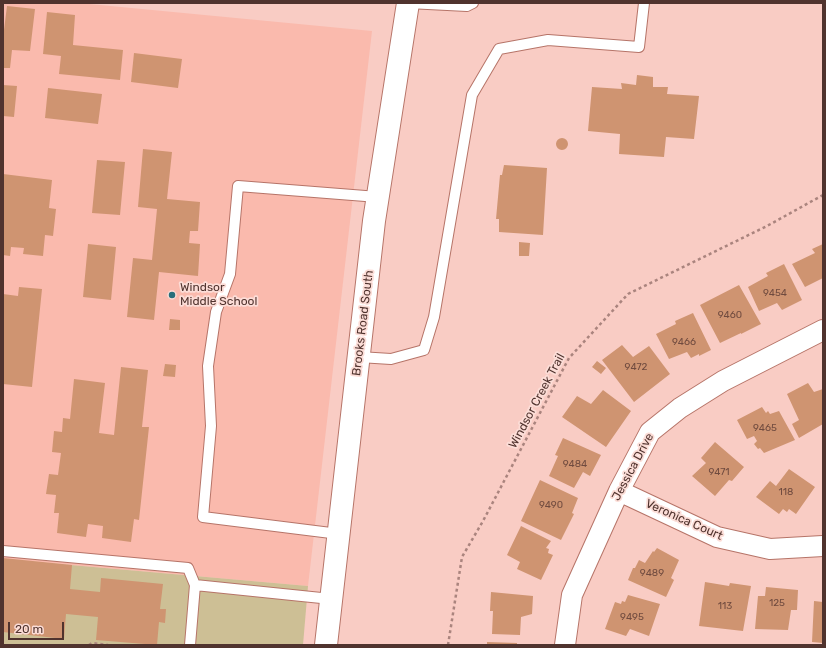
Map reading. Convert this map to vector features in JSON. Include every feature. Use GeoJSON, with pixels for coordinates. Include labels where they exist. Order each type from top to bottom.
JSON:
{"type":"FeatureCollection","features":[{"type":"Feature","properties":{"kind":"street","name":"Brooks Road South"},"geometry":{"type":"LineString","coordinates":[[326,645],[378,197],[408,3]]}},
{"type":"Feature","properties":{"kind":"street","name":"Jessica Drive"},"geometry":{"type":"LineString","coordinates":[[565,645],[572,595],[619,491],[650,432],[680,408],[723,381],[823,330]]}},
{"type":"Feature","properties":{"kind":"street","name":"Veronica Court"},"geometry":{"type":"LineString","coordinates":[[619,491],[717,537],[770,549],[823,546]]}},
{"type":"Feature","properties":{"kind":"lane"},"geometry":{"type":"LineString","coordinates":[[408,3],[467,6],[474,3]]}},
{"type":"Feature","properties":{"kind":"lane"},"geometry":{"type":"LineString","coordinates":[[359,357],[391,359],[424,350],[434,317],[472,95],[499,49],[548,40],[639,47],[644,3]]}},
{"type":"Feature","properties":{"kind":"lane"},"geometry":{"type":"LineString","coordinates":[[339,534],[203,517],[211,426],[208,366],[216,312],[230,274],[238,186],[378,197]]}},
{"type":"Feature","properties":{"kind":"lane"},"geometry":{"type":"LineString","coordinates":[[3,551],[188,568],[195,585],[190,645]]}},
{"type":"Feature","properties":{"kind":"lane"},"geometry":{"type":"LineString","coordinates":[[195,585],[331,599]]}},
{"type":"Feature","properties":{"kind":"path","name":"Windsor Creek Trail"},"geometry":{"type":"LineString","coordinates":[[448,645],[462,557],[483,521],[569,358],[628,294],[768,226],[823,195]]}},
{"type":"Feature","properties":{"kind":"path"},"geometry":{"type":"LineString","coordinates":[[89,645],[92,643],[108,645]]}},
{"type":"Feature","properties":{"kind":"shaded area","name":"Windsor Middle School"},"geometry":{"type":"Polygon","coordinates":[[[3,3],[79,3],[372,31],[308,586],[3,559],[3,3]]]}},
{"type":"Feature","properties":{"kind":"shaded area"},"geometry":{"type":"Polygon","coordinates":[[[3,559],[308,586],[303,645],[3,645],[3,559]]]}},
{"type":"Feature","properties":{"kind":"building"},"geometry":{"type":"Polygon","coordinates":[[[7,6],[35,9],[30,51],[12,50],[10,68],[3,68],[3,38],[7,6]]]}},
{"type":"Feature","properties":{"kind":"building"},"geometry":{"type":"Polygon","coordinates":[[[47,12],[75,15],[73,45],[123,50],[120,80],[59,74],[61,56],[43,54],[47,12]]]}},
{"type":"Feature","properties":{"kind":"building"},"geometry":{"type":"Polygon","coordinates":[[[134,53],[182,59],[178,88],[131,82],[134,53]]]}},
{"type":"Feature","properties":{"kind":"building"},"geometry":{"type":"Polygon","coordinates":[[[637,75],[653,77],[653,87],[668,87],[667,94],[699,96],[694,139],[666,137],[664,157],[619,154],[620,134],[588,131],[592,87],[622,89],[621,83],[636,85],[637,75]]]}},
{"type":"Feature","properties":{"kind":"building"},"geometry":{"type":"Polygon","coordinates":[[[3,85],[17,86],[14,117],[3,116],[3,85]]]}},
{"type":"Feature","properties":{"kind":"building"},"geometry":{"type":"Polygon","coordinates":[[[48,88],[102,94],[98,124],[45,118],[48,88]]]}},
{"type":"Feature","properties":{"kind":"building"},"geometry":{"type":"Polygon","coordinates":[[[560,138],[564,138],[568,144],[564,150],[560,150],[556,146],[556,142],[560,138]]]}},
{"type":"Feature","properties":{"kind":"building"},"geometry":{"type":"Polygon","coordinates":[[[143,149],[172,152],[167,199],[200,202],[198,231],[190,231],[189,243],[200,244],[198,276],[159,272],[154,320],[127,317],[133,258],[152,260],[157,209],[138,207],[143,149]]]}},
{"type":"Feature","properties":{"kind":"building"},"geometry":{"type":"Polygon","coordinates":[[[97,160],[125,162],[120,215],[92,213],[97,160]]]}},
{"type":"Feature","properties":{"kind":"building"},"geometry":{"type":"Polygon","coordinates":[[[504,165],[547,168],[543,235],[499,232],[499,219],[496,219],[500,175],[502,175],[504,165]]]}},
{"type":"Feature","properties":{"kind":"building"},"geometry":{"type":"Polygon","coordinates":[[[3,174],[52,180],[49,208],[56,209],[53,236],[45,235],[43,256],[23,254],[24,248],[11,247],[10,256],[3,255],[3,174]]]}},
{"type":"Feature","properties":{"kind":"building"},"geometry":{"type":"Polygon","coordinates":[[[519,242],[530,243],[529,256],[519,256],[519,242]]]}},
{"type":"Feature","properties":{"kind":"building"},"geometry":{"type":"Polygon","coordinates":[[[88,244],[116,247],[111,300],[83,297],[88,244]]]}},
{"type":"Feature","properties":{"kind":"building"},"geometry":{"type":"Polygon","coordinates":[[[823,244],[823,278],[805,287],[792,264],[815,253],[812,249],[823,244]]]}},
{"type":"Feature","properties":{"kind":"building"},"geometry":{"type":"Polygon","coordinates":[[[784,264],[802,300],[782,310],[777,303],[759,311],[748,287],[768,276],[766,273],[784,264]]]}},
{"type":"Feature","properties":{"kind":"building"},"geometry":{"type":"Polygon","coordinates":[[[739,285],[761,324],[720,343],[700,305],[739,285]]]}},
{"type":"Feature","properties":{"kind":"building"},"geometry":{"type":"Polygon","coordinates":[[[19,287],[42,289],[32,387],[3,384],[3,294],[18,296],[19,287]]]}},
{"type":"Feature","properties":{"kind":"building"},"geometry":{"type":"Polygon","coordinates":[[[693,313],[711,350],[691,358],[687,352],[669,359],[656,334],[676,324],[675,321],[693,313]]]}},
{"type":"Feature","properties":{"kind":"building"},"geometry":{"type":"Polygon","coordinates":[[[170,319],[180,320],[180,330],[169,330],[170,319]]]}},
{"type":"Feature","properties":{"kind":"building"},"geometry":{"type":"Polygon","coordinates":[[[622,345],[633,357],[649,346],[670,374],[634,402],[602,360],[622,345]]]}},
{"type":"Feature","properties":{"kind":"building"},"geometry":{"type":"Polygon","coordinates":[[[597,361],[606,368],[601,374],[592,367],[597,361]]]}},
{"type":"Feature","properties":{"kind":"building"},"geometry":{"type":"Polygon","coordinates":[[[165,364],[176,365],[175,377],[163,376],[165,364]]]}},
{"type":"Feature","properties":{"kind":"building"},"geometry":{"type":"Polygon","coordinates":[[[121,367],[148,370],[142,427],[149,427],[139,520],[134,519],[131,542],[102,538],[103,526],[88,524],[86,537],[57,533],[59,513],[54,513],[56,495],[46,494],[49,474],[58,475],[61,453],[52,452],[54,431],[62,432],[63,418],[70,419],[74,379],[105,383],[99,433],[114,435],[121,367]]]}},
{"type":"Feature","properties":{"kind":"building"},"geometry":{"type":"Polygon","coordinates":[[[808,383],[814,392],[823,389],[823,424],[799,438],[792,424],[799,420],[787,394],[808,383]]]}},
{"type":"Feature","properties":{"kind":"building"},"geometry":{"type":"Polygon","coordinates":[[[603,390],[631,411],[606,447],[562,417],[577,396],[591,404],[603,390]]]}},
{"type":"Feature","properties":{"kind":"building"},"geometry":{"type":"Polygon","coordinates":[[[762,407],[766,413],[768,411],[770,414],[779,411],[795,440],[764,453],[754,444],[757,441],[754,436],[747,439],[737,420],[762,407]]]}},
{"type":"Feature","properties":{"kind":"building"},"geometry":{"type":"Polygon","coordinates":[[[563,438],[601,455],[590,476],[583,472],[574,488],[549,476],[558,456],[555,455],[563,438]]]}},
{"type":"Feature","properties":{"kind":"building"},"geometry":{"type":"Polygon","coordinates":[[[715,442],[744,467],[732,481],[729,480],[715,496],[692,476],[706,463],[701,458],[715,442]]]}},
{"type":"Feature","properties":{"kind":"building"},"geometry":{"type":"Polygon","coordinates":[[[789,469],[815,487],[796,514],[789,509],[787,512],[783,509],[779,514],[756,497],[770,481],[776,486],[789,469]]]}},
{"type":"Feature","properties":{"kind":"building"},"geometry":{"type":"Polygon","coordinates":[[[540,480],[578,498],[572,513],[574,514],[561,540],[521,521],[540,480]]]}},
{"type":"Feature","properties":{"kind":"building"},"geometry":{"type":"Polygon","coordinates":[[[521,526],[551,541],[546,548],[549,549],[548,553],[553,555],[541,580],[517,569],[520,562],[507,555],[521,526]]]}},
{"type":"Feature","properties":{"kind":"building"},"geometry":{"type":"Polygon","coordinates":[[[657,548],[679,560],[671,578],[674,580],[666,597],[628,580],[633,568],[635,568],[639,560],[645,563],[653,551],[654,552],[657,548]]]}},
{"type":"Feature","properties":{"kind":"building"},"geometry":{"type":"Polygon","coordinates":[[[3,558],[72,565],[70,589],[100,592],[101,578],[163,584],[160,609],[166,609],[165,623],[159,622],[157,645],[96,640],[98,617],[66,614],[64,639],[3,632],[3,558]]]}},
{"type":"Feature","properties":{"kind":"building"},"geometry":{"type":"Polygon","coordinates":[[[705,582],[729,586],[730,583],[751,586],[743,631],[699,626],[705,582]]]}},
{"type":"Feature","properties":{"kind":"building"},"geometry":{"type":"Polygon","coordinates":[[[766,587],[798,590],[797,610],[791,610],[788,630],[755,629],[758,596],[765,596],[766,587]]]}},
{"type":"Feature","properties":{"kind":"building"},"geometry":{"type":"Polygon","coordinates":[[[491,592],[533,596],[532,614],[521,617],[520,635],[492,634],[493,611],[490,611],[491,592]]]}},
{"type":"Feature","properties":{"kind":"building"},"geometry":{"type":"Polygon","coordinates":[[[628,595],[660,604],[649,636],[630,629],[626,636],[605,629],[615,602],[621,604],[622,601],[625,602],[628,595]]]}},
{"type":"Feature","properties":{"kind":"building"},"geometry":{"type":"Polygon","coordinates":[[[814,601],[823,602],[823,643],[812,642],[814,601]]]}},
{"type":"Feature","properties":{"kind":"building"},"geometry":{"type":"Polygon","coordinates":[[[487,642],[517,643],[517,645],[487,645],[487,642]]]}},
{"type":"Feature","properties":{"kind":"place","name":"Windsor Middle School"},"geometry":{"type":"Point","coordinates":[172,295]}}]}
